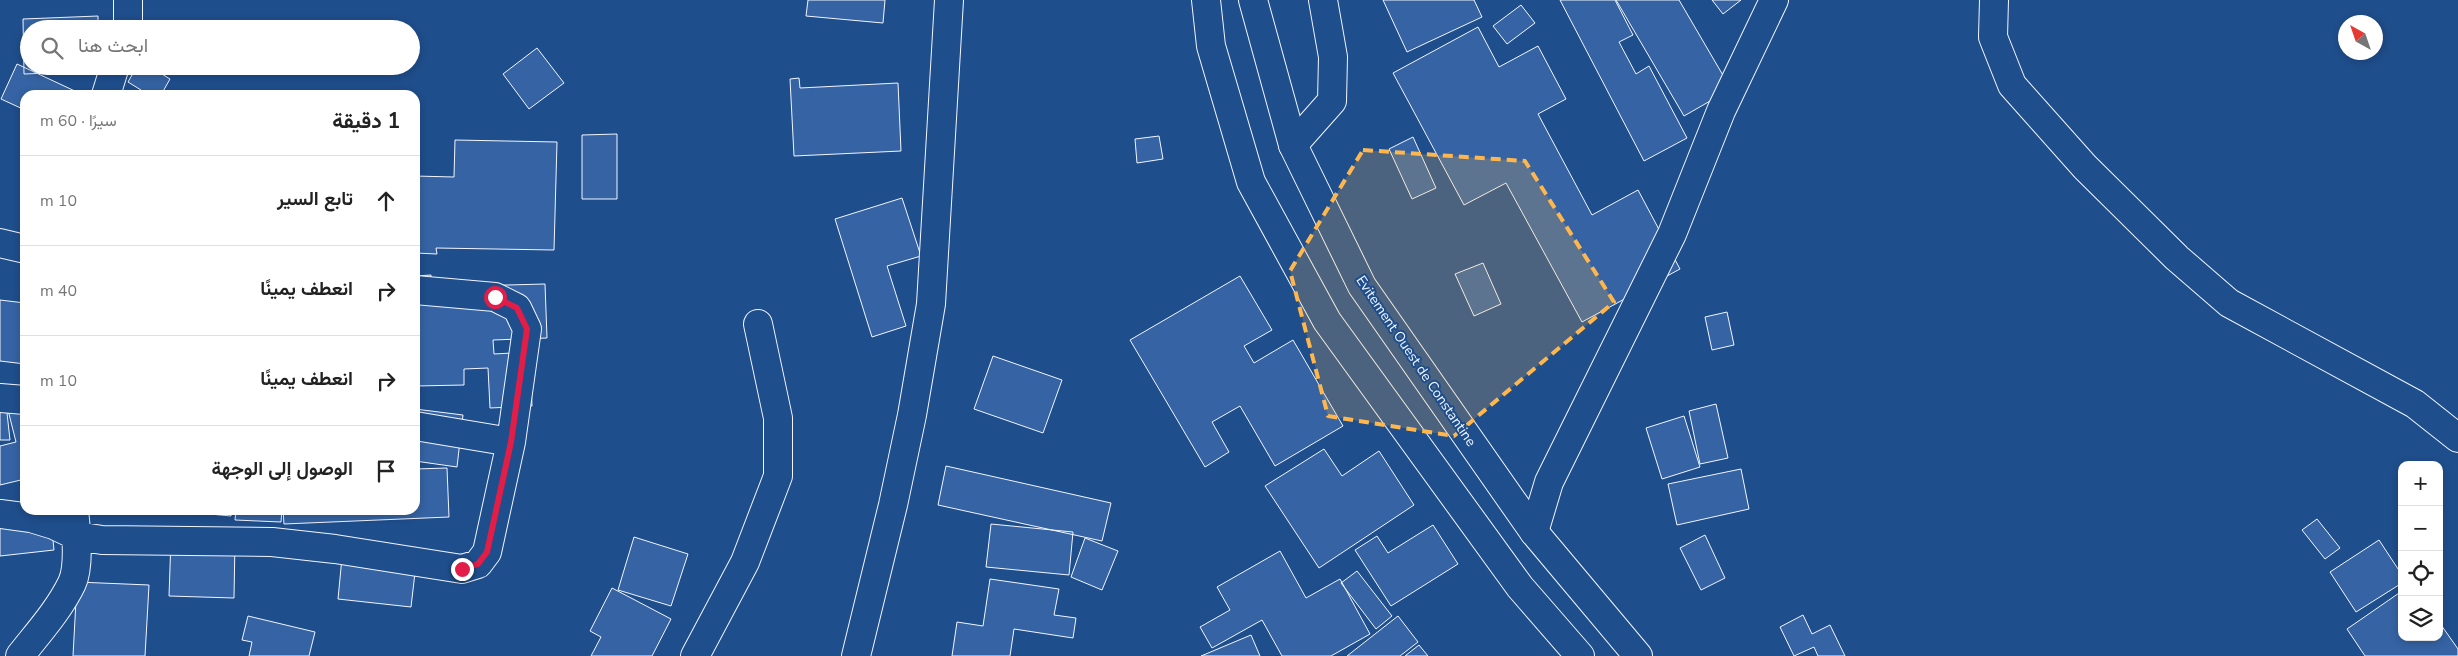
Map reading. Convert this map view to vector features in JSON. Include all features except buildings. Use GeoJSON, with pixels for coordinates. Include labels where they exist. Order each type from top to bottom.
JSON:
{"type":"FeatureCollection","features":[{"type":"Feature","properties":{"kind":"main road"},"geometry":{"type":"LineString","coordinates":[[128,0],[128,20]]}},
{"type":"Feature","properties":{"kind":"main road"},"geometry":{"type":"LineString","coordinates":[[856,656],[895,496],[931,304],[949,0]]}},
{"type":"Feature","properties":{"kind":"main road"},"geometry":{"type":"LineString","coordinates":[[1206,0],[1211,46],[1251,182],[1328,321],[1520,587],[1580,656]]}},
{"type":"Feature","properties":{"kind":"main road","name":"Evitement Ouest de Constantine"},"geometry":{"type":"LineString","coordinates":[[1253,0],[1293,145],[1362,286],[1534,532],[1638,656]]}},
{"type":"Feature","properties":{"kind":"main road"},"geometry":{"type":"LineString","coordinates":[[1293,145],[1332,101],[1333,57],[1323,0]]}},
{"type":"Feature","properties":{"kind":"main road"},"geometry":{"type":"LineString","coordinates":[[1534,532],[1549,482],[1672,234],[1721,111],[1774,0]]}},
{"type":"Feature","properties":{"kind":"main road"},"geometry":{"type":"LineString","coordinates":[[1994,0],[1993,38],[2012,85],[2085,167],[2177,258],[2229,303],[2415,404],[2458,438]]}},
{"type":"Feature","properties":{"kind":"main road"},"geometry":{"type":"LineString","coordinates":[[108,90],[112,75]]}},
{"type":"Feature","properties":{"kind":"main road"},"geometry":{"type":"LineString","coordinates":[[0,243],[20,248]]}},
{"type":"Feature","properties":{"kind":"main road"},"geometry":{"type":"LineString","coordinates":[[0,514],[31,518],[54,524],[78,536],[102,540],[272,542],[336,549],[462,569],[478,564],[487,552],[511,442],[527,329],[517,308],[495,297],[420,290]]}},
{"type":"Feature","properties":{"kind":"main road"},"geometry":{"type":"LineString","coordinates":[[695,656],[745,562],[778,476],[778,418],[758,324]]}},
{"type":"Feature","properties":{"kind":"main road"},"geometry":{"type":"LineString","coordinates":[[0,398],[20,400]]}},
{"type":"Feature","properties":{"kind":"main road"},"geometry":{"type":"LineString","coordinates":[[420,427],[511,442]]}},
{"type":"Feature","properties":{"kind":"main road"},"geometry":{"type":"LineString","coordinates":[[20,656],[73,582],[78,536],[75,515]]}},
{"type":"Feature","properties":{"kind":"highlighted area"},"geometry":{"type":"Polygon","coordinates":[[[1363,150],[1525,161],[1614,302],[1454,436],[1328,416],[1290,271],[1363,150]]]}},
{"type":"Feature","properties":{"kind":"route"},"geometry":{"type":"LineString","coordinates":[[462,569],[478,564],[487,552],[511,442],[527,329],[517,308],[495,297]]}}]}
